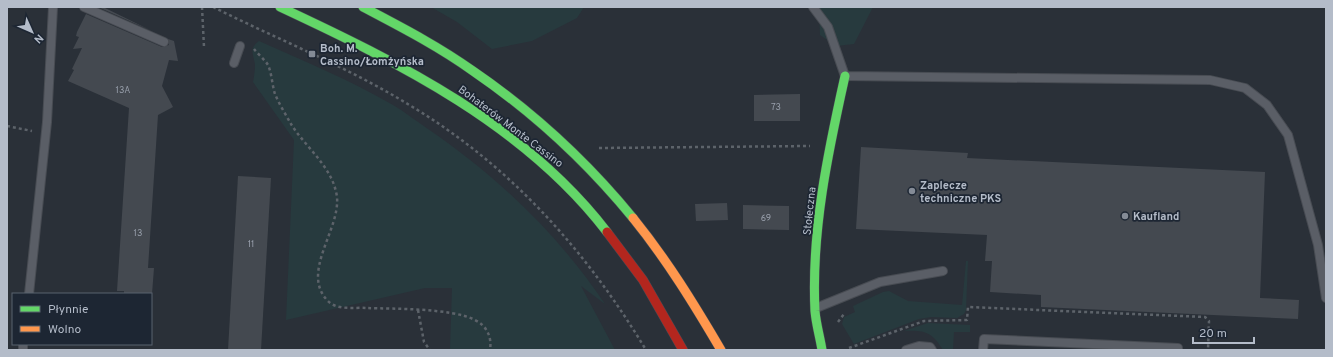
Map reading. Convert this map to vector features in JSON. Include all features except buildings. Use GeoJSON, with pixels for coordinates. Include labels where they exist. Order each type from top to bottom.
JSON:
{"type":"FeatureCollection","features":[{"type":"Feature","properties":{"kind":"street","name":"Bohaterów Monte Cassino"},"geometry":{"type":"LineString","coordinates":[[280,7],[359,44],[412,72],[458,100],[536,158],[565,184],[588,208],[643,280],[683,350]]}},
{"type":"Feature","properties":{"kind":"street","name":"Bohaterów Monte Cassino"},"geometry":{"type":"LineString","coordinates":[[363,7],[458,59],[535,116],[587,165],[625,207],[677,274],[721,350]]}},
{"type":"Feature","properties":{"kind":"street"},"geometry":{"type":"LineString","coordinates":[[376,13],[380,22],[379,26]]}},
{"type":"Feature","properties":{"kind":"street"},"geometry":{"type":"LineString","coordinates":[[359,44],[371,40]]}},
{"type":"Feature","properties":{"kind":"street","name":"Stołeczna"},"geometry":{"type":"LineString","coordinates":[[822,350],[816,308],[816,265],[820,214],[830,145],[845,76]]}},
{"type":"Feature","properties":{"kind":"lane"},"geometry":{"type":"LineString","coordinates":[[29,293],[45,133],[54,7]]}},
{"type":"Feature","properties":{"kind":"lane"},"geometry":{"type":"LineString","coordinates":[[84,7],[164,42]]}},
{"type":"Feature","properties":{"kind":"lane"},"geometry":{"type":"LineString","coordinates":[[813,7],[828,27],[845,76],[1210,80],[1245,88],[1267,105],[1288,135],[1318,245],[1326,298]]}},
{"type":"Feature","properties":{"kind":"lane"},"geometry":{"type":"LineString","coordinates":[[234,63],[240,46]]}},
{"type":"Feature","properties":{"kind":"lane"},"geometry":{"type":"LineString","coordinates":[[816,308],[880,282],[943,271]]}},
{"type":"Feature","properties":{"kind":"lane"},"geometry":{"type":"LineString","coordinates":[[983,350],[984,339],[1178,348],[1178,350]]}},
{"type":"Feature","properties":{"kind":"lane"},"geometry":{"type":"LineString","coordinates":[[906,350],[919,346],[930,348],[932,350]]}},
{"type":"Feature","properties":{"kind":"path"},"geometry":{"type":"LineString","coordinates":[[202,7],[204,47]]}},
{"type":"Feature","properties":{"kind":"path"},"geometry":{"type":"LineString","coordinates":[[214,7],[360,77],[412,106],[458,137],[492,163],[534,202],[593,270],[623,312],[646,350]]}},
{"type":"Feature","properties":{"kind":"path"},"geometry":{"type":"LineString","coordinates":[[250,45],[268,66],[276,96],[292,125],[333,179],[337,198],[336,214],[318,268],[318,288],[328,302],[342,308],[418,310],[461,316],[475,320],[488,331],[491,343],[490,350]]}},
{"type":"Feature","properties":{"kind":"path"},"geometry":{"type":"LineString","coordinates":[[7,126],[45,133]]}},
{"type":"Feature","properties":{"kind":"path"},"geometry":{"type":"LineString","coordinates":[[595,148],[830,145]]}},
{"type":"Feature","properties":{"kind":"path"},"geometry":{"type":"LineString","coordinates":[[837,325],[842,315],[851,309],[850,294]]}},
{"type":"Feature","properties":{"kind":"path"},"geometry":{"type":"LineString","coordinates":[[849,348],[924,320],[967,320],[968,307],[1205,317],[1209,321],[1208,350]]}},
{"type":"Feature","properties":{"kind":"path"},"geometry":{"type":"LineString","coordinates":[[418,310],[424,342],[430,350]]}},
{"type":"Feature","properties":{"kind":"green space"},"geometry":{"type":"Polygon","coordinates":[[[431,7],[584,7],[577,18],[532,41],[492,49],[457,22],[431,7]]]}},
{"type":"Feature","properties":{"kind":"green space"},"geometry":{"type":"Polygon","coordinates":[[[819,7],[873,7],[854,44],[836,46],[820,35],[819,7]]]}},
{"type":"Feature","properties":{"kind":"green space"},"geometry":{"type":"Polygon","coordinates":[[[259,41],[344,79],[393,105],[454,147],[502,187],[525,208],[567,253],[605,304],[581,286],[615,350],[450,350],[452,288],[425,288],[286,320],[294,140],[253,82],[255,65],[253,49],[259,41]]]}},
{"type":"Feature","properties":{"kind":"green space"},"geometry":{"type":"Polygon","coordinates":[[[966,261],[968,261],[966,310],[964,314],[957,318],[931,317],[919,319],[854,344],[842,324],[844,317],[855,312],[853,306],[883,292],[889,291],[908,301],[962,305],[966,261]]]}},
{"type":"Feature","properties":{"kind":"green space"},"geometry":{"type":"Polygon","coordinates":[[[928,323],[970,325],[970,332],[954,332],[953,350],[943,350],[935,339],[927,333],[904,331],[928,323]]]}},
{"type":"Feature","properties":{"kind":"traffic: fast"},"geometry":{"type":"LineString","coordinates":[[280,7],[370,51],[458,100],[499,129],[538,160],[574,194],[607,232]]}},
{"type":"Feature","properties":{"kind":"traffic: fast"},"geometry":{"type":"LineString","coordinates":[[363,7],[446,53],[517,103],[578,158],[633,218]]}},
{"type":"Feature","properties":{"kind":"traffic: fast"},"geometry":{"type":"LineString","coordinates":[[822,350],[816,321],[814,281],[818,222],[827,163],[845,76]]}},
{"type":"Feature","properties":{"kind":"traffic: slow"},"geometry":{"type":"LineString","coordinates":[[633,218],[680,282],[721,350]]}},
{"type":"Feature","properties":{"kind":"traffic: jam"},"geometry":{"type":"LineString","coordinates":[[607,232],[643,280],[683,350]]}},
{"type":"Feature","properties":{"kind":"place","name":"Boh. M. Cassino/Łomżyńska"},"geometry":{"type":"Point","coordinates":[312,54]}},
{"type":"Feature","properties":{"kind":"place","name":"Zaplecze techniczne PKS"},"geometry":{"type":"Point","coordinates":[912,191]}},
{"type":"Feature","properties":{"kind":"place","name":"Kaufland"},"geometry":{"type":"Point","coordinates":[1125,216]}}]}
